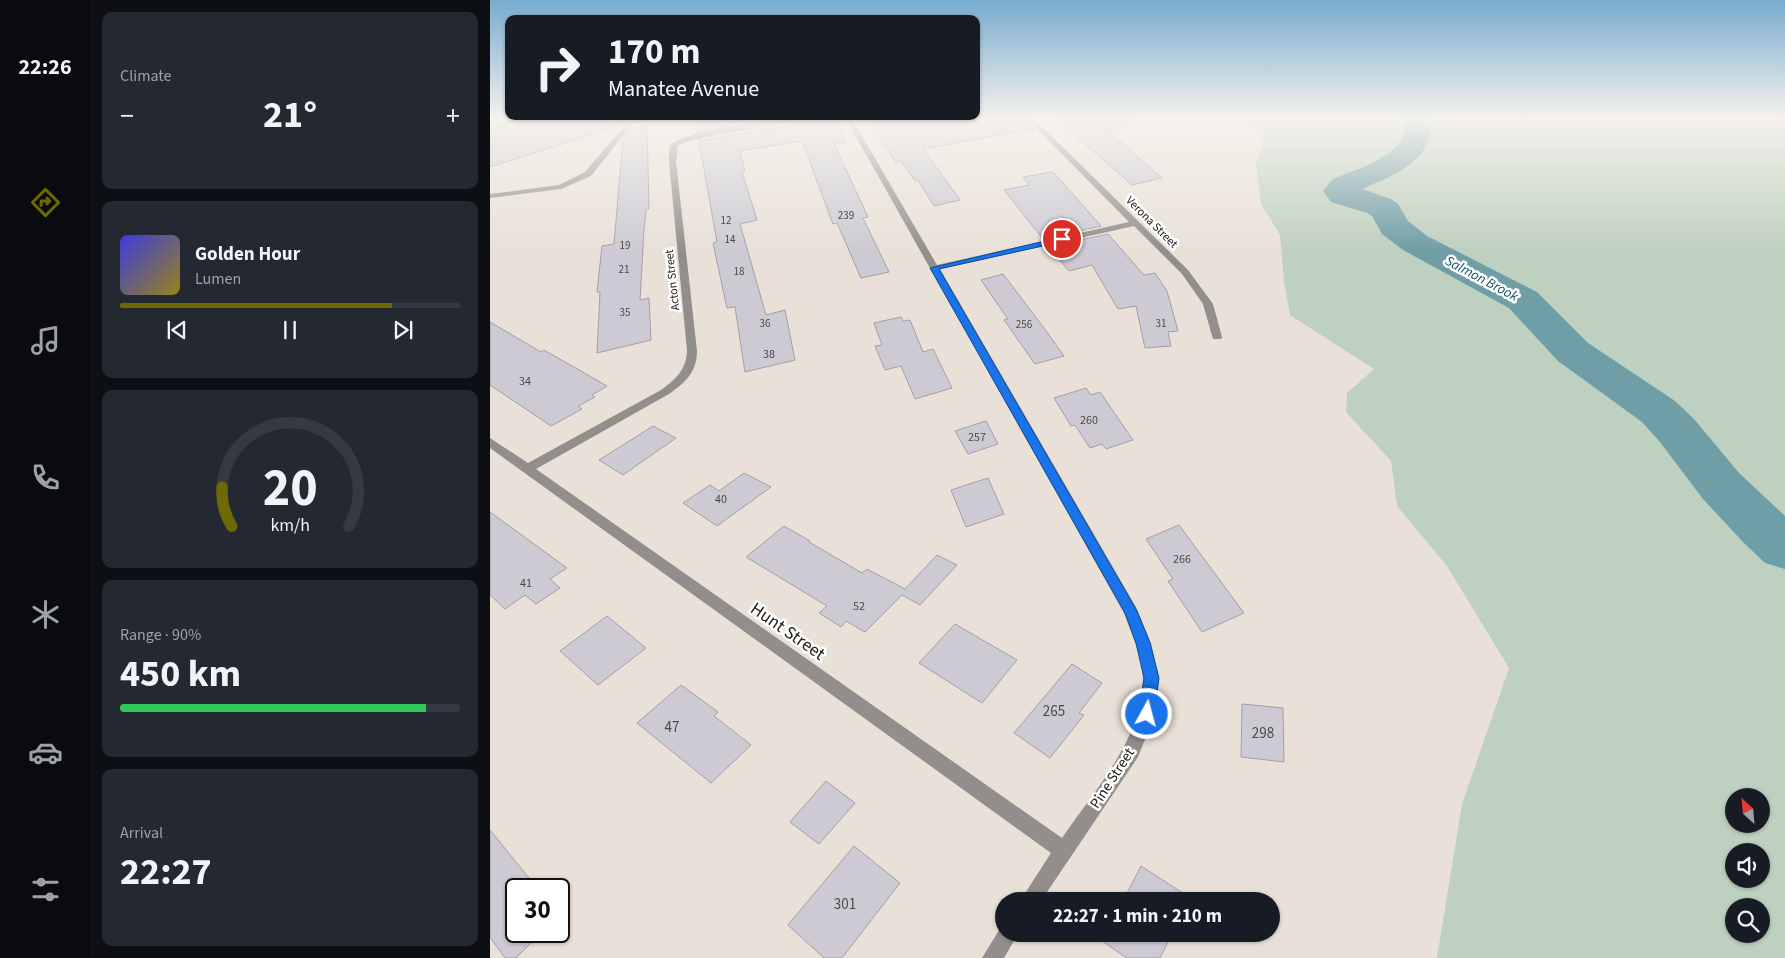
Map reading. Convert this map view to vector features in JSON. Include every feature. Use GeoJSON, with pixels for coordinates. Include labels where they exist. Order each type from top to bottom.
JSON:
{"type":"FeatureCollection","features":[{"type":"Feature","properties":{"kind":"street"},"geometry":{"type":"LineString","coordinates":[[490,196],[561,187],[588,174],[598,162]]}},
{"type":"Feature","properties":{"kind":"street","name":"Acton Street"},"geometry":{"type":"LineString","coordinates":[[526,469],[665,392],[689,371],[692,351],[673,162]]}},
{"type":"Feature","properties":{"kind":"street","name":"Pine Street"},"geometry":{"type":"LineString","coordinates":[[873,162],[1131,611],[1143,643],[1152,678],[1147,714],[1132,751],[1036,892]]}},
{"type":"Feature","properties":{"kind":"street","name":"Verona Street"},"geometry":{"type":"LineString","coordinates":[[1073,162],[1198,287],[1208,304],[1217,337]]}},
{"type":"Feature","properties":{"kind":"street"},"geometry":{"type":"LineString","coordinates":[[934,268],[1135,223]]}},
{"type":"Feature","properties":{"kind":"street","name":"Hunt Street"},"geometry":{"type":"LineString","coordinates":[[490,442],[1064,851]]}},
{"type":"Feature","properties":{"kind":"street"},"geometry":{"type":"LineString","coordinates":[[992,958],[1003,942]]}},
{"type":"Feature","properties":{"kind":"green space"},"geometry":{"type":"Polygon","coordinates":[[[1257,162],[1785,162],[1785,958],[1437,958],[1462,804],[1509,668],[1447,566],[1397,506],[1391,461],[1346,412],[1347,393],[1374,369],[1290,315],[1284,281],[1280,235],[1261,204],[1257,162]]]}},
{"type":"Feature","properties":{"kind":"building"},"geometry":{"type":"Polygon","coordinates":[[[490,162],[507,162],[490,167],[490,162]]]}},
{"type":"Feature","properties":{"kind":"building"},"geometry":{"type":"Polygon","coordinates":[[[621,162],[648,162],[649,209],[646,210],[644,230],[640,300],[649,298],[651,340],[597,353],[600,292],[597,292],[602,246],[614,244],[621,162]]]}},
{"type":"Feature","properties":{"kind":"building"},"geometry":{"type":"Polygon","coordinates":[[[703,162],[743,162],[745,171],[742,172],[757,220],[740,224],[766,315],[785,310],[795,360],[745,372],[735,307],[727,308],[713,243],[717,242],[703,162]]]}},
{"type":"Feature","properties":{"kind":"building"},"geometry":{"type":"Polygon","coordinates":[[[810,162],[842,162],[868,217],[863,218],[889,272],[861,278],[837,223],[833,224],[810,162]]]}},
{"type":"Feature","properties":{"kind":"building"},"geometry":{"type":"Polygon","coordinates":[[[901,162],[932,162],[960,200],[934,206],[918,180],[915,181],[901,162]]]}},
{"type":"Feature","properties":{"kind":"building"},"geometry":{"type":"Polygon","coordinates":[[[1105,162],[1143,162],[1162,178],[1132,185],[1105,162]]]}},
{"type":"Feature","properties":{"kind":"building"},"geometry":{"type":"Polygon","coordinates":[[[1051,172],[1055,174],[1101,226],[1043,239],[1004,190],[1029,185],[1023,177],[1051,172]]]}},
{"type":"Feature","properties":{"kind":"building"},"geometry":{"type":"Polygon","coordinates":[[[1108,234],[1144,275],[1155,273],[1167,291],[1178,331],[1168,332],[1171,346],[1145,348],[1136,306],[1118,309],[1092,265],[1069,271],[1049,247],[1108,234]]]}},
{"type":"Feature","properties":{"kind":"building"},"geometry":{"type":"Polygon","coordinates":[[[1003,274],[1064,356],[1035,364],[1004,320],[1008,319],[981,280],[1003,274]]]}},
{"type":"Feature","properties":{"kind":"building"},"geometry":{"type":"Polygon","coordinates":[[[901,317],[903,321],[910,320],[923,352],[933,349],[952,388],[915,399],[901,366],[885,370],[875,346],[882,345],[874,323],[901,317]]]}},
{"type":"Feature","properties":{"kind":"building"},"geometry":{"type":"Polygon","coordinates":[[[490,322],[541,352],[544,350],[607,386],[592,395],[595,397],[578,406],[582,409],[551,426],[490,385],[490,322]]]}},
{"type":"Feature","properties":{"kind":"building"},"geometry":{"type":"Polygon","coordinates":[[[1086,388],[1091,395],[1100,392],[1133,440],[1106,449],[1102,444],[1090,448],[1075,425],[1071,426],[1054,398],[1086,388]]]}},
{"type":"Feature","properties":{"kind":"building"},"geometry":{"type":"Polygon","coordinates":[[[986,421],[998,444],[968,454],[955,431],[986,421]]]}},
{"type":"Feature","properties":{"kind":"building"},"geometry":{"type":"Polygon","coordinates":[[[653,426],[676,438],[623,475],[599,460],[653,426]]]}},
{"type":"Feature","properties":{"kind":"building"},"geometry":{"type":"Polygon","coordinates":[[[744,473],[771,487],[717,526],[683,503],[710,485],[719,491],[744,473]]]}},
{"type":"Feature","properties":{"kind":"building"},"geometry":{"type":"Polygon","coordinates":[[[988,478],[1004,514],[966,527],[951,490],[988,478]]]}},
{"type":"Feature","properties":{"kind":"building"},"geometry":{"type":"Polygon","coordinates":[[[490,512],[567,568],[550,579],[560,588],[536,604],[525,595],[505,609],[490,595],[490,512]]]}},
{"type":"Feature","properties":{"kind":"building"},"geometry":{"type":"Polygon","coordinates":[[[1179,525],[1244,613],[1202,632],[1168,581],[1173,579],[1146,539],[1179,525]]]}},
{"type":"Feature","properties":{"kind":"building"},"geometry":{"type":"Polygon","coordinates":[[[784,526],[862,573],[867,569],[905,589],[937,555],[957,565],[920,605],[902,595],[865,632],[846,621],[841,627],[819,613],[827,606],[746,557],[784,526]]]}},
{"type":"Feature","properties":{"kind":"building"},"geometry":{"type":"Polygon","coordinates":[[[607,616],[646,648],[598,685],[560,651],[607,616]]]}},
{"type":"Feature","properties":{"kind":"building"},"geometry":{"type":"Polygon","coordinates":[[[955,624],[1017,660],[982,703],[919,663],[955,624]]]}},
{"type":"Feature","properties":{"kind":"building"},"geometry":{"type":"Polygon","coordinates":[[[1072,664],[1102,683],[1079,713],[1084,715],[1050,758],[1014,733],[1072,664]]]}},
{"type":"Feature","properties":{"kind":"building"},"geometry":{"type":"Polygon","coordinates":[[[681,685],[718,712],[714,716],[751,745],[711,783],[637,723],[681,685]]]}},
{"type":"Feature","properties":{"kind":"building"},"geometry":{"type":"Polygon","coordinates":[[[1242,704],[1283,708],[1284,762],[1241,757],[1242,704]]]}},
{"type":"Feature","properties":{"kind":"building"},"geometry":{"type":"Polygon","coordinates":[[[826,781],[855,803],[819,844],[790,822],[826,781]]]}},
{"type":"Feature","properties":{"kind":"building"},"geometry":{"type":"Polygon","coordinates":[[[490,830],[529,878],[505,878],[505,943],[531,943],[516,958],[505,958],[490,937],[490,830]]]}},
{"type":"Feature","properties":{"kind":"building"},"geometry":{"type":"Polygon","coordinates":[[[854,846],[900,883],[842,958],[824,958],[788,925],[854,846]]]}},
{"type":"Feature","properties":{"kind":"building"},"geometry":{"type":"Polygon","coordinates":[[[1141,866],[1181,892],[1128,892],[1141,866]]]}},
{"type":"Feature","properties":{"kind":"building"},"geometry":{"type":"Polygon","coordinates":[[[1103,942],[1168,942],[1160,958],[1127,958],[1103,942]]]}},
{"type":"Feature","properties":{"kind":"waterway","name":"Salmon Brook"},"geometry":{"type":"LineString","coordinates":[[1394,162],[1344,186],[1339,191],[1342,195],[1358,198],[1379,206],[1386,211],[1394,227],[1415,243],[1523,300],[1573,352],[1658,411],[1677,431],[1735,502],[1785,547]]}},
{"type":"Feature","properties":{"kind":"route"},"geometry":{"type":"LineString","coordinates":[[1062,239],[934,268],[1131,611],[1143,643],[1152,678],[1147,714]]}}]}
